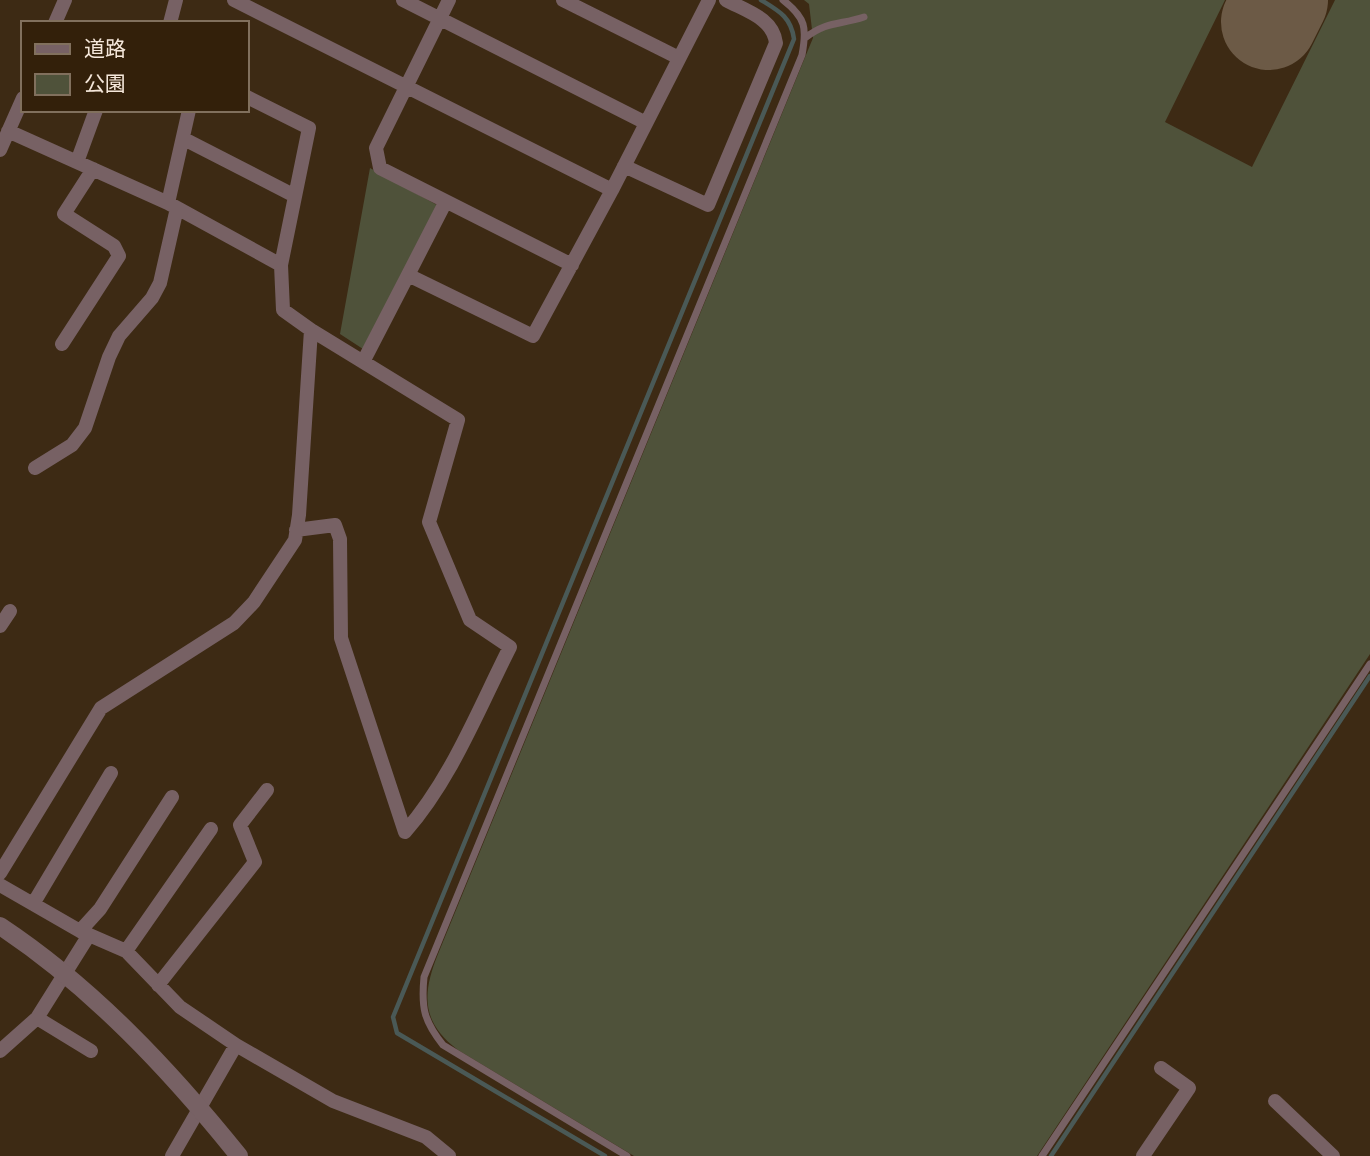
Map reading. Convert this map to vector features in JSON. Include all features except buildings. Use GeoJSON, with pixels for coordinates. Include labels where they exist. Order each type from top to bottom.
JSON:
{"type":"FeatureCollection","features":[{"type":"Feature","properties":{"kind":"street"},"geometry":{"type":"LineString","coordinates":[[56,21],[65,0]]}},
{"type":"Feature","properties":{"kind":"street"},"geometry":{"type":"LineString","coordinates":[[171,21],[176,0]]}},
{"type":"Feature","properties":{"kind":"street"},"geometry":{"type":"LineString","coordinates":[[234,0],[612,190]]}},
{"type":"Feature","properties":{"kind":"street"},"geometry":{"type":"LineString","coordinates":[[403,0],[646,123]]}},
{"type":"Feature","properties":{"kind":"street"},"geometry":{"type":"LineString","coordinates":[[449,0],[376,148],[380,168],[572,265]]}},
{"type":"Feature","properties":{"kind":"street"},"geometry":{"type":"LineString","coordinates":[[563,0],[678,58]]}},
{"type":"Feature","properties":{"kind":"street"},"geometry":{"type":"LineString","coordinates":[[408,275],[533,336],[612,190],[709,0]]}},
{"type":"Feature","properties":{"kind":"street"},"geometry":{"type":"LineString","coordinates":[[624,166],[708,205],[776,43],[775,32],[768,23],[726,0]]}},
{"type":"Feature","properties":{"kind":"street"},"geometry":{"type":"LineString","coordinates":[[248,98],[309,128],[281,265],[283,310],[458,420],[429,522],[470,620],[510,647],[444,779],[425,809],[405,831],[341,638],[340,539],[335,525],[296,530]]}},
{"type":"Feature","properties":{"kind":"street"},"geometry":{"type":"LineString","coordinates":[[0,150],[21,102]]}},
{"type":"Feature","properties":{"kind":"street"},"geometry":{"type":"LineString","coordinates":[[77,162],[95,112]]}},
{"type":"Feature","properties":{"kind":"street"},"geometry":{"type":"LineString","coordinates":[[36,468],[72,444],[85,428],[109,357],[119,336],[152,298],[160,283],[189,112]]}},
{"type":"Feature","properties":{"kind":"street"},"geometry":{"type":"LineString","coordinates":[[8,131],[172,205],[281,265]]}},
{"type":"Feature","properties":{"kind":"street"},"geometry":{"type":"LineString","coordinates":[[184,139],[295,197]]}},
{"type":"Feature","properties":{"kind":"street"},"geometry":{"type":"LineString","coordinates":[[62,344],[119,256],[114,246],[64,214],[93,169]]}},
{"type":"Feature","properties":{"kind":"street"},"geometry":{"type":"LineString","coordinates":[[363,362],[445,203]]}},
{"type":"Feature","properties":{"kind":"street"},"geometry":{"type":"LineString","coordinates":[[0,873],[101,708],[234,623],[295,540],[311,330]]}},
{"type":"Feature","properties":{"kind":"street"},"geometry":{"type":"LineString","coordinates":[[0,626],[10,611]]}},
{"type":"Feature","properties":{"kind":"street"},"geometry":{"type":"LineString","coordinates":[[33,904],[111,774]]}},
{"type":"Feature","properties":{"kind":"street"},"geometry":{"type":"LineString","coordinates":[[158,985],[255,862],[240,825],[267,790]]}},
{"type":"Feature","properties":{"kind":"street"},"geometry":{"type":"LineString","coordinates":[[0,1051],[37,1018],[64,974],[84,933],[173,797]]}},
{"type":"Feature","properties":{"kind":"street"},"geometry":{"type":"LineString","coordinates":[[126,951],[211,829]]}},
{"type":"Feature","properties":{"kind":"street"},"geometry":{"type":"LineString","coordinates":[[0,885],[84,933],[126,951],[180,1006],[236,1045],[333,1101],[426,1137],[430,1150],[449,1156]]}},
{"type":"Feature","properties":{"kind":"street"},"geometry":{"type":"LineString","coordinates":[[0,926],[103,1007],[200,1108],[239,1156]]}},
{"type":"Feature","properties":{"kind":"street"},"geometry":{"type":"LineString","coordinates":[[37,1018],[91,1051]]}},
{"type":"Feature","properties":{"kind":"street"},"geometry":{"type":"LineString","coordinates":[[172,1156],[236,1045]]}},
{"type":"Feature","properties":{"kind":"street"},"geometry":{"type":"LineString","coordinates":[[1143,1156],[1189,1088],[1161,1068]]}},
{"type":"Feature","properties":{"kind":"street"},"geometry":{"type":"LineString","coordinates":[[1275,1101],[1333,1156]]}},
{"type":"Feature","properties":{"kind":"lane"},"geometry":{"type":"LineString","coordinates":[[627,1156],[443,1045],[424,1014],[424,977],[797,68],[805,38],[805,25],[797,11],[783,0]]}},
{"type":"Feature","properties":{"kind":"lane"},"geometry":{"type":"LineString","coordinates":[[805,38],[830,24],[864,17]]}},
{"type":"Feature","properties":{"kind":"lane"},"geometry":{"type":"LineString","coordinates":[[1042,1156],[1370,664]]}},
{"type":"Feature","properties":{"kind":"green space"},"geometry":{"type":"Polygon","coordinates":[[[804,0],[1225,0],[1165,122],[1252,167],[1335,0],[1370,0],[1370,654],[1037,1156],[634,1156],[458,1050],[437,1029],[428,1006],[429,982],[438,954],[813,38],[809,4],[804,0]]]}},
{"type":"Feature","properties":{"kind":"green space"},"geometry":{"type":"Polygon","coordinates":[[[370,168],[437,205],[363,349],[340,334],[370,168]]]}},
{"type":"Feature","properties":{"kind":"waterway"},"geometry":{"type":"LineString","coordinates":[[605,1156],[397,1033],[393,1017],[794,39],[787,20],[779,11],[761,0]]}},
{"type":"Feature","properties":{"kind":"waterway"},"geometry":{"type":"LineString","coordinates":[[1051,1156],[1370,676]]}},
{"type":"Feature","properties":{"kind":"runway"},"geometry":{"type":"LineString","coordinates":[[1269,22],[1280,0]]}}]}
